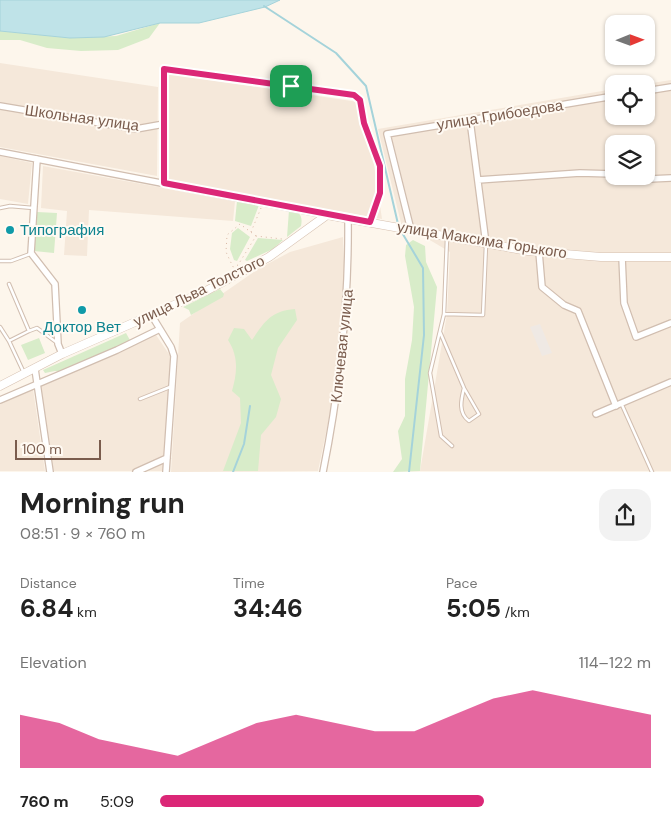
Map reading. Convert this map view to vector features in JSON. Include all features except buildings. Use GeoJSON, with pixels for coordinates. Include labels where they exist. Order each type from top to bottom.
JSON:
{"type":"FeatureCollection","features":[{"type":"Feature","properties":{"kind":"street"},"geometry":{"type":"LineString","coordinates":[[164,183],[164,69],[354,95],[360,100],[364,123],[380,166],[380,193],[370,222]]}},
{"type":"Feature","properties":{"kind":"street"},"geometry":{"type":"LineString","coordinates":[[655,90],[671,87]]}},
{"type":"Feature","properties":{"kind":"street","name":"улица Грибоедова"},"geometry":{"type":"LineString","coordinates":[[411,230],[387,134],[605,98]]}},
{"type":"Feature","properties":{"kind":"street","name":"Школьная улица"},"geometry":{"type":"LineString","coordinates":[[0,106],[136,129],[164,124]]}},
{"type":"Feature","properties":{"kind":"street"},"geometry":{"type":"LineString","coordinates":[[470,120],[486,244]]}},
{"type":"Feature","properties":{"kind":"street","name":"улица Максима Горького"},"geometry":{"type":"LineString","coordinates":[[0,152],[486,244],[540,252],[622,257],[671,257]]}},
{"type":"Feature","properties":{"kind":"street"},"geometry":{"type":"LineString","coordinates":[[37,159],[31,253],[55,284],[58,344],[62,354]]}},
{"type":"Feature","properties":{"kind":"street"},"geometry":{"type":"LineString","coordinates":[[478,180],[580,173],[605,174]]}},
{"type":"Feature","properties":{"kind":"street"},"geometry":{"type":"LineString","coordinates":[[655,179],[671,178]]}},
{"type":"Feature","properties":{"kind":"street","name":"улица Льва Толстого"},"geometry":{"type":"LineString","coordinates":[[0,386],[62,354],[206,291],[269,256],[327,215]]}},
{"type":"Feature","properties":{"kind":"street","name":"Ключевая улица"},"geometry":{"type":"LineString","coordinates":[[322,472],[336,408],[343,347],[348,279],[348,218]]}},
{"type":"Feature","properties":{"kind":"street"},"geometry":{"type":"LineString","coordinates":[[540,252],[542,287],[564,305],[578,311],[619,405]]}},
{"type":"Feature","properties":{"kind":"street"},"geometry":{"type":"LineString","coordinates":[[622,257],[624,303],[636,337],[671,323]]}},
{"type":"Feature","properties":{"kind":"street"},"geometry":{"type":"LineString","coordinates":[[152,316],[171,347],[174,356],[166,472]]}},
{"type":"Feature","properties":{"kind":"street"},"geometry":{"type":"LineString","coordinates":[[0,400],[160,329]]}},
{"type":"Feature","properties":{"kind":"street"},"geometry":{"type":"LineString","coordinates":[[35,369],[50,472]]}},
{"type":"Feature","properties":{"kind":"street"},"geometry":{"type":"LineString","coordinates":[[596,414],[671,382]]}},
{"type":"Feature","properties":{"kind":"street"},"geometry":{"type":"LineString","coordinates":[[136,472],[167,458]]}},
{"type":"Feature","properties":{"kind":"lane"},"geometry":{"type":"LineString","coordinates":[[0,208],[10,206],[33,208]]}},
{"type":"Feature","properties":{"kind":"lane"},"geometry":{"type":"LineString","coordinates":[[447,237],[444,314],[430,373],[441,436],[452,446]]}},
{"type":"Feature","properties":{"kind":"lane"},"geometry":{"type":"LineString","coordinates":[[444,314],[483,315],[486,244]]}},
{"type":"Feature","properties":{"kind":"lane"},"geometry":{"type":"LineString","coordinates":[[0,261],[11,261],[31,253]]}},
{"type":"Feature","properties":{"kind":"lane"},"geometry":{"type":"LineString","coordinates":[[9,284],[29,332]]}},
{"type":"Feature","properties":{"kind":"lane"},"geometry":{"type":"LineString","coordinates":[[0,328],[25,374]]}},
{"type":"Feature","properties":{"kind":"lane"},"geometry":{"type":"LineString","coordinates":[[8,341],[37,328],[58,344]]}},
{"type":"Feature","properties":{"kind":"lane"},"geometry":{"type":"LineString","coordinates":[[440,332],[464,388],[479,414],[469,421],[464,417],[460,403],[464,388]]}},
{"type":"Feature","properties":{"kind":"lane"},"geometry":{"type":"LineString","coordinates":[[140,400],[172,387]]}},
{"type":"Feature","properties":{"kind":"lane"},"geometry":{"type":"LineString","coordinates":[[619,405],[652,472]]}},
{"type":"Feature","properties":{"kind":"path"},"geometry":{"type":"LineString","coordinates":[[250,232],[264,202]]}},
{"type":"Feature","properties":{"kind":"path"},"geometry":{"type":"LineString","coordinates":[[256,236],[238,265],[233,267],[226,252],[227,235],[240,224],[256,236],[292,240]]}},
{"type":"Feature","properties":{"kind":"shaded area"},"geometry":{"type":"Polygon","coordinates":[[[0,63],[158,87],[157,176],[0,147],[0,63]]]}},
{"type":"Feature","properties":{"kind":"shaded area"},"geometry":{"type":"Polygon","coordinates":[[[169,74],[365,103],[382,219],[168,181],[169,74]]]}},
{"type":"Feature","properties":{"kind":"shaded area"},"geometry":{"type":"Polygon","coordinates":[[[671,80],[671,471],[420,471],[447,314],[450,252],[401,223],[378,129],[605,91],[605,125],[655,125],[655,83],[671,80]]]}},
{"type":"Feature","properties":{"kind":"shaded area"},"geometry":{"type":"Polygon","coordinates":[[[0,156],[32,163],[28,204],[0,199],[0,156]]]}},
{"type":"Feature","properties":{"kind":"shaded area"},"geometry":{"type":"Polygon","coordinates":[[[43,166],[235,201],[233,221],[89,210],[87,256],[64,255],[67,211],[41,208],[43,166]]]}},
{"type":"Feature","properties":{"kind":"shaded area"},"geometry":{"type":"Polygon","coordinates":[[[343,237],[345,288],[335,389],[318,471],[171,472],[180,323],[258,269],[290,252],[343,237]]]}},
{"type":"Feature","properties":{"kind":"shaded area"},"geometry":{"type":"Polygon","coordinates":[[[540,324],[552,353],[542,356],[530,327],[540,324]]]}},
{"type":"Feature","properties":{"kind":"shaded area"},"geometry":{"type":"Polygon","coordinates":[[[156,335],[171,357],[165,471],[52,471],[39,387],[156,335]]]}},
{"type":"Feature","properties":{"kind":"shaded area"},"geometry":{"type":"Polygon","coordinates":[[[33,389],[45,471],[0,471],[0,404],[33,389]]]}},
{"type":"Feature","properties":{"kind":"green space"},"geometry":{"type":"Polygon","coordinates":[[[160,23],[149,38],[118,50],[81,51],[47,48],[20,40],[0,40],[0,31],[70,38],[116,36],[160,23]]]}},
{"type":"Feature","properties":{"kind":"green space"},"geometry":{"type":"Polygon","coordinates":[[[237,201],[259,205],[251,226],[235,221],[237,201]]]}},
{"type":"Feature","properties":{"kind":"green space"},"geometry":{"type":"Polygon","coordinates":[[[289,210],[298,213],[302,222],[301,226],[287,237],[289,210]]]}},
{"type":"Feature","properties":{"kind":"green space"},"geometry":{"type":"Polygon","coordinates":[[[37,212],[57,213],[54,253],[34,251],[37,212]]]}},
{"type":"Feature","properties":{"kind":"green space"},"geometry":{"type":"Polygon","coordinates":[[[238,228],[250,237],[237,261],[234,260],[230,249],[232,233],[238,228]]]}},
{"type":"Feature","properties":{"kind":"green space"},"geometry":{"type":"Polygon","coordinates":[[[258,238],[283,240],[273,249],[247,261],[245,260],[258,238]]]}},
{"type":"Feature","properties":{"kind":"green space"},"geometry":{"type":"Polygon","coordinates":[[[413,240],[425,246],[426,262],[437,287],[420,471],[393,472],[402,459],[398,431],[405,416],[405,379],[412,340],[414,307],[405,256],[406,245],[413,240]]]}},
{"type":"Feature","properties":{"kind":"green space"},"geometry":{"type":"Polygon","coordinates":[[[220,289],[224,294],[223,297],[191,315],[189,310],[183,307],[220,289]]]}},
{"type":"Feature","properties":{"kind":"green space"},"geometry":{"type":"Polygon","coordinates":[[[295,309],[297,320],[278,348],[271,375],[281,399],[276,417],[261,435],[258,471],[223,471],[241,423],[240,398],[232,391],[236,365],[232,346],[228,340],[234,328],[244,329],[252,340],[269,318],[280,312],[295,309]]]}},
{"type":"Feature","properties":{"kind":"green space"},"geometry":{"type":"Polygon","coordinates":[[[126,333],[131,342],[61,372],[45,373],[43,370],[126,333]]]}},
{"type":"Feature","properties":{"kind":"green space"},"geometry":{"type":"Polygon","coordinates":[[[39,338],[45,353],[28,360],[21,345],[39,338]]]}},
{"type":"Feature","properties":{"kind":"water"},"geometry":{"type":"Polygon","coordinates":[[[0,0],[280,0],[265,7],[199,23],[160,23],[104,37],[70,38],[0,31],[0,0]]]}},
{"type":"Feature","properties":{"kind":"waterway"},"geometry":{"type":"LineString","coordinates":[[264,6],[336,53],[366,86],[398,224]]}},
{"type":"Feature","properties":{"kind":"waterway"},"geometry":{"type":"LineString","coordinates":[[401,231],[423,268],[424,335],[409,472]]}},
{"type":"Feature","properties":{"kind":"waterway"},"geometry":{"type":"LineString","coordinates":[[233,472],[244,444],[250,406]]}},
{"type":"Feature","properties":{"kind":"place","name":"Типография"},"geometry":{"type":"Point","coordinates":[10,230]}},
{"type":"Feature","properties":{"kind":"place","name":"Доктор Вет"},"geometry":{"type":"Point","coordinates":[82,310]}},
{"type":"Feature","properties":{"kind":"route"},"geometry":{"type":"LineString","coordinates":[[164,69],[291,86],[354,95],[360,100],[364,123],[380,166],[380,193],[370,222],[164,183],[164,69]]}}]}
